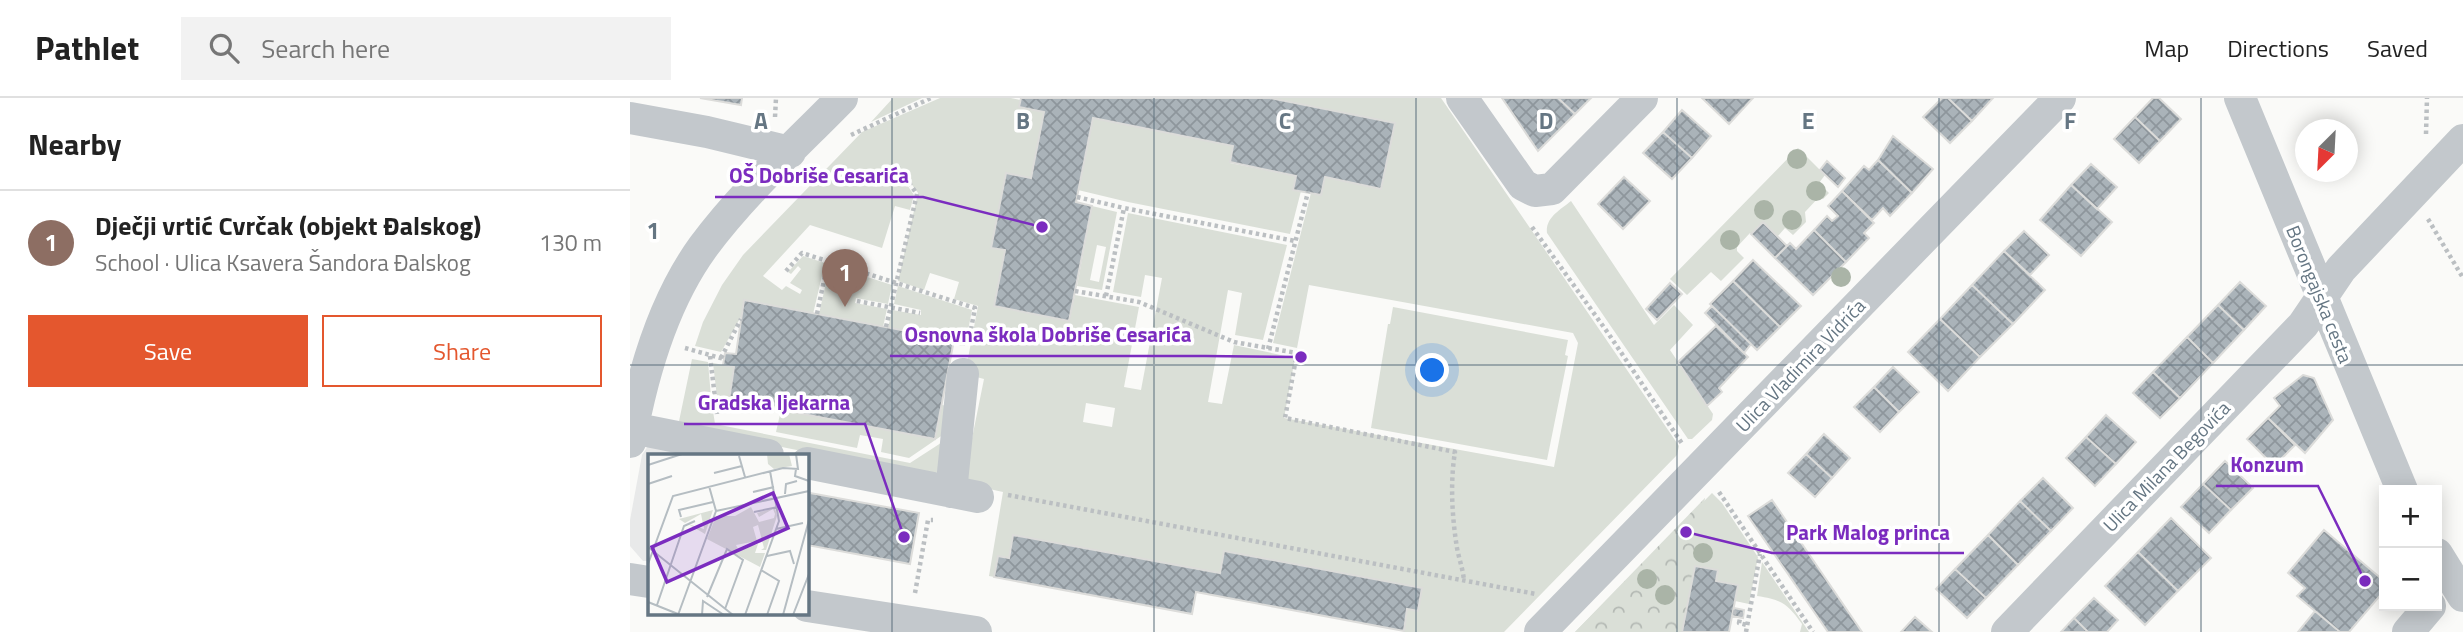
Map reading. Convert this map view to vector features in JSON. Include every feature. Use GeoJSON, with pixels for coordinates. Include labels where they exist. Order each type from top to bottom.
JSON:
{"type":"FeatureCollection","features":[{"type":"Feature","properties":{"kind":"street"},"geometry":{"type":"LineString","coordinates":[[761,454],[631,435],[657,339],[686,275],[703,248],[734,210],[842,98]]}},
{"type":"Feature","properties":{"kind":"street"},"geometry":{"type":"LineString","coordinates":[[1462,98],[1523,185],[1545,192],[1564,178],[1642,98]]}},
{"type":"Feature","properties":{"kind":"street","name":"Ulica Vladimira Vidrića"},"geometry":{"type":"LineString","coordinates":[[1540,632],[2060,98]]}},
{"type":"Feature","properties":{"kind":"street","name":"Borongajska cesta"},"geometry":{"type":"LineString","coordinates":[[2240,98],[2400,485]]}},
{"type":"Feature","properties":{"kind":"street"},"geometry":{"type":"LineString","coordinates":[[630,118],[707,132],[790,152]]}},
{"type":"Feature","properties":{"kind":"street","name":"Ulica Milana Begovića"},"geometry":{"type":"LineString","coordinates":[[2007,632],[2302,325],[2342,269],[2463,141]]}},
{"type":"Feature","properties":{"kind":"street"},"geometry":{"type":"LineString","coordinates":[[808,463],[965,494],[963,374]]}},
{"type":"Feature","properties":{"kind":"street"},"geometry":{"type":"LineString","coordinates":[[2442,563],[2454,586]]}},
{"type":"Feature","properties":{"kind":"street"},"geometry":{"type":"LineString","coordinates":[[630,579],[648,582]]}},
{"type":"Feature","properties":{"kind":"street"},"geometry":{"type":"LineString","coordinates":[[808,606],[976,632]]}},
{"type":"Feature","properties":{"kind":"street"},"geometry":{"type":"LineString","coordinates":[[2408,632],[2426,611]]}},
{"type":"Feature","properties":{"kind":"path"},"geometry":{"type":"LineString","coordinates":[[843,139],[931,98]]}},
{"type":"Feature","properties":{"kind":"path"},"geometry":{"type":"LineString","coordinates":[[886,327],[917,194],[897,166]]}},
{"type":"Feature","properties":{"kind":"path"},"geometry":{"type":"LineString","coordinates":[[1268,349],[1308,192]]}},
{"type":"Feature","properties":{"kind":"path"},"geometry":{"type":"LineString","coordinates":[[1077,197],[1295,241]]}},
{"type":"Feature","properties":{"kind":"path"},"geometry":{"type":"LineString","coordinates":[[1106,296],[1124,208]]}},
{"type":"Feature","properties":{"kind":"path"},"geometry":{"type":"LineString","coordinates":[[1532,227],[1608,332],[1687,451]]}},
{"type":"Feature","properties":{"kind":"path"},"geometry":{"type":"LineString","coordinates":[[786,271],[802,253],[975,309],[963,374]]}},
{"type":"Feature","properties":{"kind":"path"},"geometry":{"type":"LineString","coordinates":[[817,314],[828,261]]}},
{"type":"Feature","properties":{"kind":"path"},"geometry":{"type":"LineString","coordinates":[[1076,291],[1139,302],[1234,342],[1297,353],[1285,418],[1455,452],[1452,471],[1454,522],[1464,581]]}},
{"type":"Feature","properties":{"kind":"path"},"geometry":{"type":"LineString","coordinates":[[857,301],[920,313]]}},
{"type":"Feature","properties":{"kind":"path"},"geometry":{"type":"LineString","coordinates":[[684,348],[722,358],[741,320]]}},
{"type":"Feature","properties":{"kind":"path"},"geometry":{"type":"LineString","coordinates":[[1717,489],[1813,632]]}},
{"type":"Feature","properties":{"kind":"path"},"geometry":{"type":"LineString","coordinates":[[965,494],[1006,495],[1547,596]]}},
{"type":"Feature","properties":{"kind":"path"},"geometry":{"type":"LineString","coordinates":[[910,621],[929,520],[941,522]]}},
{"type":"Feature","properties":{"kind":"path"},"geometry":{"type":"LineString","coordinates":[[1746,632],[1761,552]]}},
{"type":"Feature","properties":{"kind":"path"},"geometry":{"type":"LineString","coordinates":[[1733,612],[1741,614],[1739,623],[1747,625]]}},
{"type":"Feature","properties":{"kind":"shaded area"},"geometry":{"type":"Polygon","coordinates":[[[648,446],[694,454],[648,454],[648,561],[643,561],[630,546],[630,520],[642,455],[648,446]]]}},
{"type":"Feature","properties":{"kind":"green space"},"geometry":{"type":"Polygon","coordinates":[[[893,98],[922,98],[871,122],[893,98]]]}},
{"type":"Feature","properties":{"kind":"green space"},"geometry":{"type":"Polygon","coordinates":[[[940,98],[1011,98],[1020,100],[1019,107],[1044,112],[1031,178],[1006,173],[991,247],[1005,250],[995,306],[1069,321],[1075,295],[1139,307],[1124,387],[1141,390],[1162,278],[1145,275],[1141,297],[1113,292],[1128,213],[1287,245],[1263,340],[1235,335],[1242,293],[1228,290],[1208,402],[1222,404],[1234,345],[1295,358],[1284,418],[1554,467],[1578,343],[1573,333],[1309,285],[1297,348],[1273,343],[1311,193],[1321,195],[1325,177],[1381,188],[1394,123],[1270,98],[1441,98],[1679,446],[1677,455],[1504,632],[1404,632],[1407,609],[1418,611],[1422,588],[1225,551],[1220,573],[1013,535],[1009,558],[998,556],[994,577],[989,576],[1003,492],[971,485],[964,478],[984,379],[965,374],[978,306],[954,299],[959,282],[930,273],[924,290],[898,281],[918,193],[897,164],[894,166],[914,195],[910,210],[895,206],[882,248],[810,225],[763,276],[782,290],[786,286],[800,294],[802,290],[790,283],[801,269],[798,266],[791,274],[788,272],[803,256],[825,263],[813,314],[742,315],[721,352],[695,346],[703,322],[722,285],[743,255],[862,132],[940,98]],[[1086,403],[1083,422],[1112,427],[1115,408],[1086,403]]]}},
{"type":"Feature","properties":{"kind":"green space"},"geometry":{"type":"Polygon","coordinates":[[[1093,118],[1233,146],[1230,163],[1296,176],[1293,189],[1301,191],[1290,234],[1078,190],[1093,118]]]}},
{"type":"Feature","properties":{"kind":"green space"},"geometry":{"type":"Polygon","coordinates":[[[1798,148],[1825,175],[1819,183],[1829,193],[1823,199],[1820,196],[1805,212],[1806,222],[1793,235],[1785,228],[1777,237],[1750,233],[1737,247],[1737,251],[1744,258],[1721,281],[1711,272],[1687,295],[1670,279],[1798,148]]]}},
{"type":"Feature","properties":{"kind":"green space"},"geometry":{"type":"Polygon","coordinates":[[[1571,201],[1654,325],[1674,305],[1693,325],[1670,350],[1713,414],[1712,420],[1692,439],[1688,439],[1547,233],[1551,219],[1571,201]]]}},
{"type":"Feature","properties":{"kind":"green space"},"geometry":{"type":"Polygon","coordinates":[[[1092,206],[1117,212],[1102,290],[1077,286],[1092,206]],[[1097,245],[1090,280],[1099,282],[1106,247],[1097,245]]]}},
{"type":"Feature","properties":{"kind":"green space"},"geometry":{"type":"Polygon","coordinates":[[[830,265],[892,285],[888,304],[856,298],[855,303],[887,309],[883,327],[819,314],[830,265]]]}},
{"type":"Feature","properties":{"kind":"green space"},"geometry":{"type":"Polygon","coordinates":[[[898,286],[972,310],[965,346],[958,345],[958,341],[888,328],[892,310],[921,315],[921,310],[894,304],[898,286]]]}},
{"type":"Feature","properties":{"kind":"green space"},"geometry":{"type":"Polygon","coordinates":[[[1393,307],[1568,340],[1565,355],[1568,356],[1547,460],[1371,428],[1393,307]]]}},
{"type":"Feature","properties":{"kind":"green space"},"geometry":{"type":"Polygon","coordinates":[[[692,359],[708,362],[711,397],[701,400],[702,412],[713,411],[715,424],[910,463],[944,441],[938,472],[916,474],[678,426],[692,359]]]}},
{"type":"Feature","properties":{"kind":"green space"},"geometry":{"type":"Polygon","coordinates":[[[713,363],[734,367],[729,400],[717,397],[713,363]]]}},
{"type":"Feature","properties":{"kind":"green space"},"geometry":{"type":"Polygon","coordinates":[[[942,405],[953,407],[947,432],[909,458],[881,452],[883,439],[860,435],[857,448],[776,432],[781,410],[935,439],[942,405]]]}},
{"type":"Feature","properties":{"kind":"green space"},"geometry":{"type":"Polygon","coordinates":[[[1712,493],[1722,503],[1758,557],[1749,604],[1735,601],[1738,585],[1716,581],[1718,570],[1695,566],[1682,632],[1575,632],[1712,493]]]}},
{"type":"Feature","properties":{"kind":"green space"},"geometry":{"type":"Polygon","coordinates":[[[1705,498],[1682,632],[1575,632],[1705,498]]]}},
{"type":"Feature","properties":{"kind":"green space"},"geometry":{"type":"Polygon","coordinates":[[[1762,562],[1809,632],[1800,632],[1802,624],[1783,604],[1757,596],[1762,562]]]}},
{"type":"Feature","properties":{"kind":"building"},"geometry":{"type":"Polygon","coordinates":[[[700,98],[742,98],[741,105],[700,98]]]}},
{"type":"Feature","properties":{"kind":"building"},"geometry":{"type":"Polygon","coordinates":[[[1021,98],[1270,98],[1395,123],[1381,189],[1325,177],[1321,195],[1293,190],[1296,176],[1230,162],[1233,146],[1093,118],[1076,202],[1092,206],[1069,321],[994,306],[1005,250],[991,248],[1006,173],[1031,178],[1044,112],[1019,107],[1021,98]]]}},
{"type":"Feature","properties":{"kind":"building"},"geometry":{"type":"Polygon","coordinates":[[[1502,98],[1558,98],[1575,114],[1538,151],[1502,98]]]}},
{"type":"Feature","properties":{"kind":"building"},"geometry":{"type":"Polygon","coordinates":[[[1558,98],[1591,98],[1575,114],[1558,98]]]}},
{"type":"Feature","properties":{"kind":"building"},"geometry":{"type":"Polygon","coordinates":[[[1702,98],[1753,98],[1729,124],[1702,98]]]}},
{"type":"Feature","properties":{"kind":"building"},"geometry":{"type":"Polygon","coordinates":[[[1942,98],[1948,98],[1972,121],[1950,143],[1923,117],[1942,98]]]}},
{"type":"Feature","properties":{"kind":"building"},"geometry":{"type":"Polygon","coordinates":[[[1948,98],[1993,98],[1972,121],[1948,98]]]}},
{"type":"Feature","properties":{"kind":"building"},"geometry":{"type":"Polygon","coordinates":[[[2153,98],[2159,98],[2181,119],[2160,141],[2135,117],[2153,98]]]}},
{"type":"Feature","properties":{"kind":"building"},"geometry":{"type":"Polygon","coordinates":[[[1682,110],[1711,136],[1692,158],[1663,132],[1682,110]]]}},
{"type":"Feature","properties":{"kind":"building"},"geometry":{"type":"Polygon","coordinates":[[[2135,117],[2160,141],[2139,163],[2114,139],[2135,117]]]}},
{"type":"Feature","properties":{"kind":"building"},"geometry":{"type":"Polygon","coordinates":[[[1663,132],[1692,158],[1672,179],[1643,153],[1663,132]]]}},
{"type":"Feature","properties":{"kind":"building"},"geometry":{"type":"Polygon","coordinates":[[[1893,136],[1933,169],[1912,193],[1878,160],[1893,136]]]}},
{"type":"Feature","properties":{"kind":"building"},"geometry":{"type":"Polygon","coordinates":[[[1878,160],[1912,193],[1890,216],[1883,208],[1872,220],[1842,191],[1864,166],[1869,170],[1878,160]]]}},
{"type":"Feature","properties":{"kind":"building"},"geometry":{"type":"Polygon","coordinates":[[[1827,161],[1845,178],[1838,187],[1820,170],[1827,161]]]}},
{"type":"Feature","properties":{"kind":"building"},"geometry":{"type":"Polygon","coordinates":[[[2091,164],[2117,187],[2097,209],[2071,185],[2091,164]]]}},
{"type":"Feature","properties":{"kind":"building"},"geometry":{"type":"Polygon","coordinates":[[[1624,177],[1650,201],[1623,229],[1598,204],[1624,177]]]}},
{"type":"Feature","properties":{"kind":"building"},"geometry":{"type":"Polygon","coordinates":[[[2071,185],[2112,222],[2081,256],[2040,220],[2071,185]]]}},
{"type":"Feature","properties":{"kind":"building"},"geometry":{"type":"Polygon","coordinates":[[[1842,191],[1874,223],[1864,233],[1869,238],[1846,262],[1814,230],[1827,216],[1832,221],[1838,216],[1828,206],[1842,191]]]}},
{"type":"Feature","properties":{"kind":"building"},"geometry":{"type":"Polygon","coordinates":[[[1763,222],[1787,246],[1775,258],[1751,234],[1763,222]]]}},
{"type":"Feature","properties":{"kind":"building"},"geometry":{"type":"Polygon","coordinates":[[[1814,230],[1846,262],[1813,295],[1775,258],[1790,243],[1796,249],[1814,230]]]}},
{"type":"Feature","properties":{"kind":"building"},"geometry":{"type":"Polygon","coordinates":[[[2024,231],[2049,255],[2030,275],[2004,251],[2024,231]]]}},
{"type":"Feature","properties":{"kind":"building"},"geometry":{"type":"Polygon","coordinates":[[[2004,251],[2045,290],[2013,324],[1972,285],[2004,251]]]}},
{"type":"Feature","properties":{"kind":"building"},"geometry":{"type":"Polygon","coordinates":[[[1753,260],[1801,306],[1780,327],[1733,281],[1753,260]]]}},
{"type":"Feature","properties":{"kind":"building"},"geometry":{"type":"Polygon","coordinates":[[[1733,281],[1780,327],[1757,350],[1710,304],[1733,281]]]}},
{"type":"Feature","properties":{"kind":"building"},"geometry":{"type":"Polygon","coordinates":[[[2240,282],[2266,306],[2244,330],[2218,305],[2240,282]]]}},
{"type":"Feature","properties":{"kind":"building"},"geometry":{"type":"Polygon","coordinates":[[[1670,283],[1682,294],[1657,320],[1646,309],[1670,283]]]}},
{"type":"Feature","properties":{"kind":"building"},"geometry":{"type":"Polygon","coordinates":[[[1972,285],[2013,324],[1980,357],[1940,319],[1972,285]]]}},
{"type":"Feature","properties":{"kind":"building"},"geometry":{"type":"Polygon","coordinates":[[[744,300],[954,340],[935,439],[729,400],[734,367],[723,365],[725,353],[736,354],[744,300]]]}},
{"type":"Feature","properties":{"kind":"building"},"geometry":{"type":"Polygon","coordinates":[[[2218,305],[2244,330],[2213,363],[2187,337],[2218,305]]]}},
{"type":"Feature","properties":{"kind":"building"},"geometry":{"type":"Polygon","coordinates":[[[1712,306],[1751,344],[1744,353],[1705,313],[1712,306]]]}},
{"type":"Feature","properties":{"kind":"building"},"geometry":{"type":"Polygon","coordinates":[[[1940,319],[1980,357],[1948,391],[1908,352],[1940,319]]]}},
{"type":"Feature","properties":{"kind":"building"},"geometry":{"type":"Polygon","coordinates":[[[1716,326],[1748,357],[1719,388],[1722,392],[1707,406],[1678,362],[1716,326]]]}},
{"type":"Feature","properties":{"kind":"building"},"geometry":{"type":"Polygon","coordinates":[[[2187,337],[2213,363],[2180,398],[2153,372],[2187,337]]]}},
{"type":"Feature","properties":{"kind":"building"},"geometry":{"type":"Polygon","coordinates":[[[1893,367],[1919,392],[1899,412],[1874,387],[1893,367]]]}},
{"type":"Feature","properties":{"kind":"building"},"geometry":{"type":"Polygon","coordinates":[[[2153,372],[2180,398],[2160,418],[2133,393],[2153,372]]]}},
{"type":"Feature","properties":{"kind":"building"},"geometry":{"type":"Polygon","coordinates":[[[2303,375],[2314,378],[2333,420],[2305,453],[2268,418],[2280,406],[2274,398],[2303,375]]]}},
{"type":"Feature","properties":{"kind":"building"},"geometry":{"type":"Polygon","coordinates":[[[1874,387],[1899,412],[1880,432],[1854,407],[1874,387]]]}},
{"type":"Feature","properties":{"kind":"building"},"geometry":{"type":"Polygon","coordinates":[[[2106,415],[2136,442],[2116,464],[2086,437],[2106,415]]]}},
{"type":"Feature","properties":{"kind":"building"},"geometry":{"type":"Polygon","coordinates":[[[2268,418],[2295,445],[2274,466],[2247,439],[2268,418]]]}},
{"type":"Feature","properties":{"kind":"building"},"geometry":{"type":"Polygon","coordinates":[[[1824,434],[1850,458],[1832,478],[1806,454],[1824,434]]]}},
{"type":"Feature","properties":{"kind":"building"},"geometry":{"type":"Polygon","coordinates":[[[2086,437],[2116,464],[2095,486],[2066,458],[2086,437]]]}},
{"type":"Feature","properties":{"kind":"building"},"geometry":{"type":"Polygon","coordinates":[[[1806,454],[1832,478],[1815,497],[1788,473],[1806,454]]]}},
{"type":"Feature","properties":{"kind":"building"},"geometry":{"type":"Polygon","coordinates":[[[2225,461],[2253,488],[2231,510],[2203,484],[2225,461]]]}},
{"type":"Feature","properties":{"kind":"building"},"geometry":{"type":"Polygon","coordinates":[[[2043,478],[2073,508],[2051,531],[2020,501],[2043,478]]]}},
{"type":"Feature","properties":{"kind":"building"},"geometry":{"type":"Polygon","coordinates":[[[2203,484],[2231,510],[2209,533],[2181,507],[2203,484]]]}},
{"type":"Feature","properties":{"kind":"building"},"geometry":{"type":"Polygon","coordinates":[[[810,493],[919,513],[910,564],[808,545],[810,493]]]}},
{"type":"Feature","properties":{"kind":"building"},"geometry":{"type":"Polygon","coordinates":[[[1772,500],[1862,632],[1828,632],[1748,516],[1772,500]]]}},
{"type":"Feature","properties":{"kind":"building"},"geometry":{"type":"Polygon","coordinates":[[[2020,501],[2051,531],[2018,565],[1988,535],[2020,501]]]}},
{"type":"Feature","properties":{"kind":"building"},"geometry":{"type":"Polygon","coordinates":[[[2171,518],[2211,558],[2178,591],[2138,552],[2171,518]]]}},
{"type":"Feature","properties":{"kind":"building"},"geometry":{"type":"Polygon","coordinates":[[[2324,530],[2379,577],[2379,597],[2349,632],[2340,632],[2297,596],[2305,588],[2288,573],[2324,530]]]}},
{"type":"Feature","properties":{"kind":"building"},"geometry":{"type":"Polygon","coordinates":[[[1013,535],[1220,573],[1224,551],[1422,588],[1418,611],[1407,609],[1404,631],[1196,592],[1192,614],[994,577],[998,556],[1009,558],[1013,535]]]}},
{"type":"Feature","properties":{"kind":"building"},"geometry":{"type":"Polygon","coordinates":[[[1988,535],[2018,565],[1986,598],[1955,569],[1988,535]]]}},
{"type":"Feature","properties":{"kind":"building"},"geometry":{"type":"Polygon","coordinates":[[[2138,552],[2178,591],[2145,625],[2105,586],[2138,552]]]}},
{"type":"Feature","properties":{"kind":"building"},"geometry":{"type":"Polygon","coordinates":[[[1695,566],[1718,570],[1716,581],[1738,585],[1729,632],[1682,632],[1695,566]]]}},
{"type":"Feature","properties":{"kind":"building"},"geometry":{"type":"Polygon","coordinates":[[[1955,569],[1986,598],[1967,618],[1936,589],[1955,569]]]}},
{"type":"Feature","properties":{"kind":"building"},"geometry":{"type":"Polygon","coordinates":[[[2094,598],[2118,620],[2107,632],[2088,632],[2074,618],[2094,598]]]}},
{"type":"Feature","properties":{"kind":"building"},"geometry":{"type":"Polygon","coordinates":[[[1734,608],[1744,610],[1743,618],[1732,616],[1734,608]]]}},
{"type":"Feature","properties":{"kind":"building"},"geometry":{"type":"Polygon","coordinates":[[[2315,611],[2340,632],[2298,632],[2315,611]]]}},
{"type":"Feature","properties":{"kind":"building"},"geometry":{"type":"Polygon","coordinates":[[[1915,617],[1932,632],[1901,632],[1915,617]]]}},
{"type":"Feature","properties":{"kind":"building"},"geometry":{"type":"Polygon","coordinates":[[[2074,618],[2088,632],[2061,632],[2074,618]]]}},
{"type":"Feature","properties":{"kind":"place","name":"OŠ Dobriše Cesarića"},"geometry":{"type":"Point","coordinates":[1042,227]}},
{"type":"Feature","properties":{"kind":"place","name":"Dječji vrtić Cvrčak (objekt Đalskog)"},"geometry":{"type":"Point","coordinates":[845,307]}},
{"type":"Feature","properties":{"kind":"place","name":"Osnovna škola Dobriše Cesarića"},"geometry":{"type":"Point","coordinates":[1301,357]}},
{"type":"Feature","properties":{"kind":"place","name":"Park Malog princa"},"geometry":{"type":"Point","coordinates":[1686,532]}},
{"type":"Feature","properties":{"kind":"place","name":"Gradska ljekarna"},"geometry":{"type":"Point","coordinates":[904,537]}},
{"type":"Feature","properties":{"kind":"place","name":"Konzum"},"geometry":{"type":"Point","coordinates":[2365,581]}}]}
